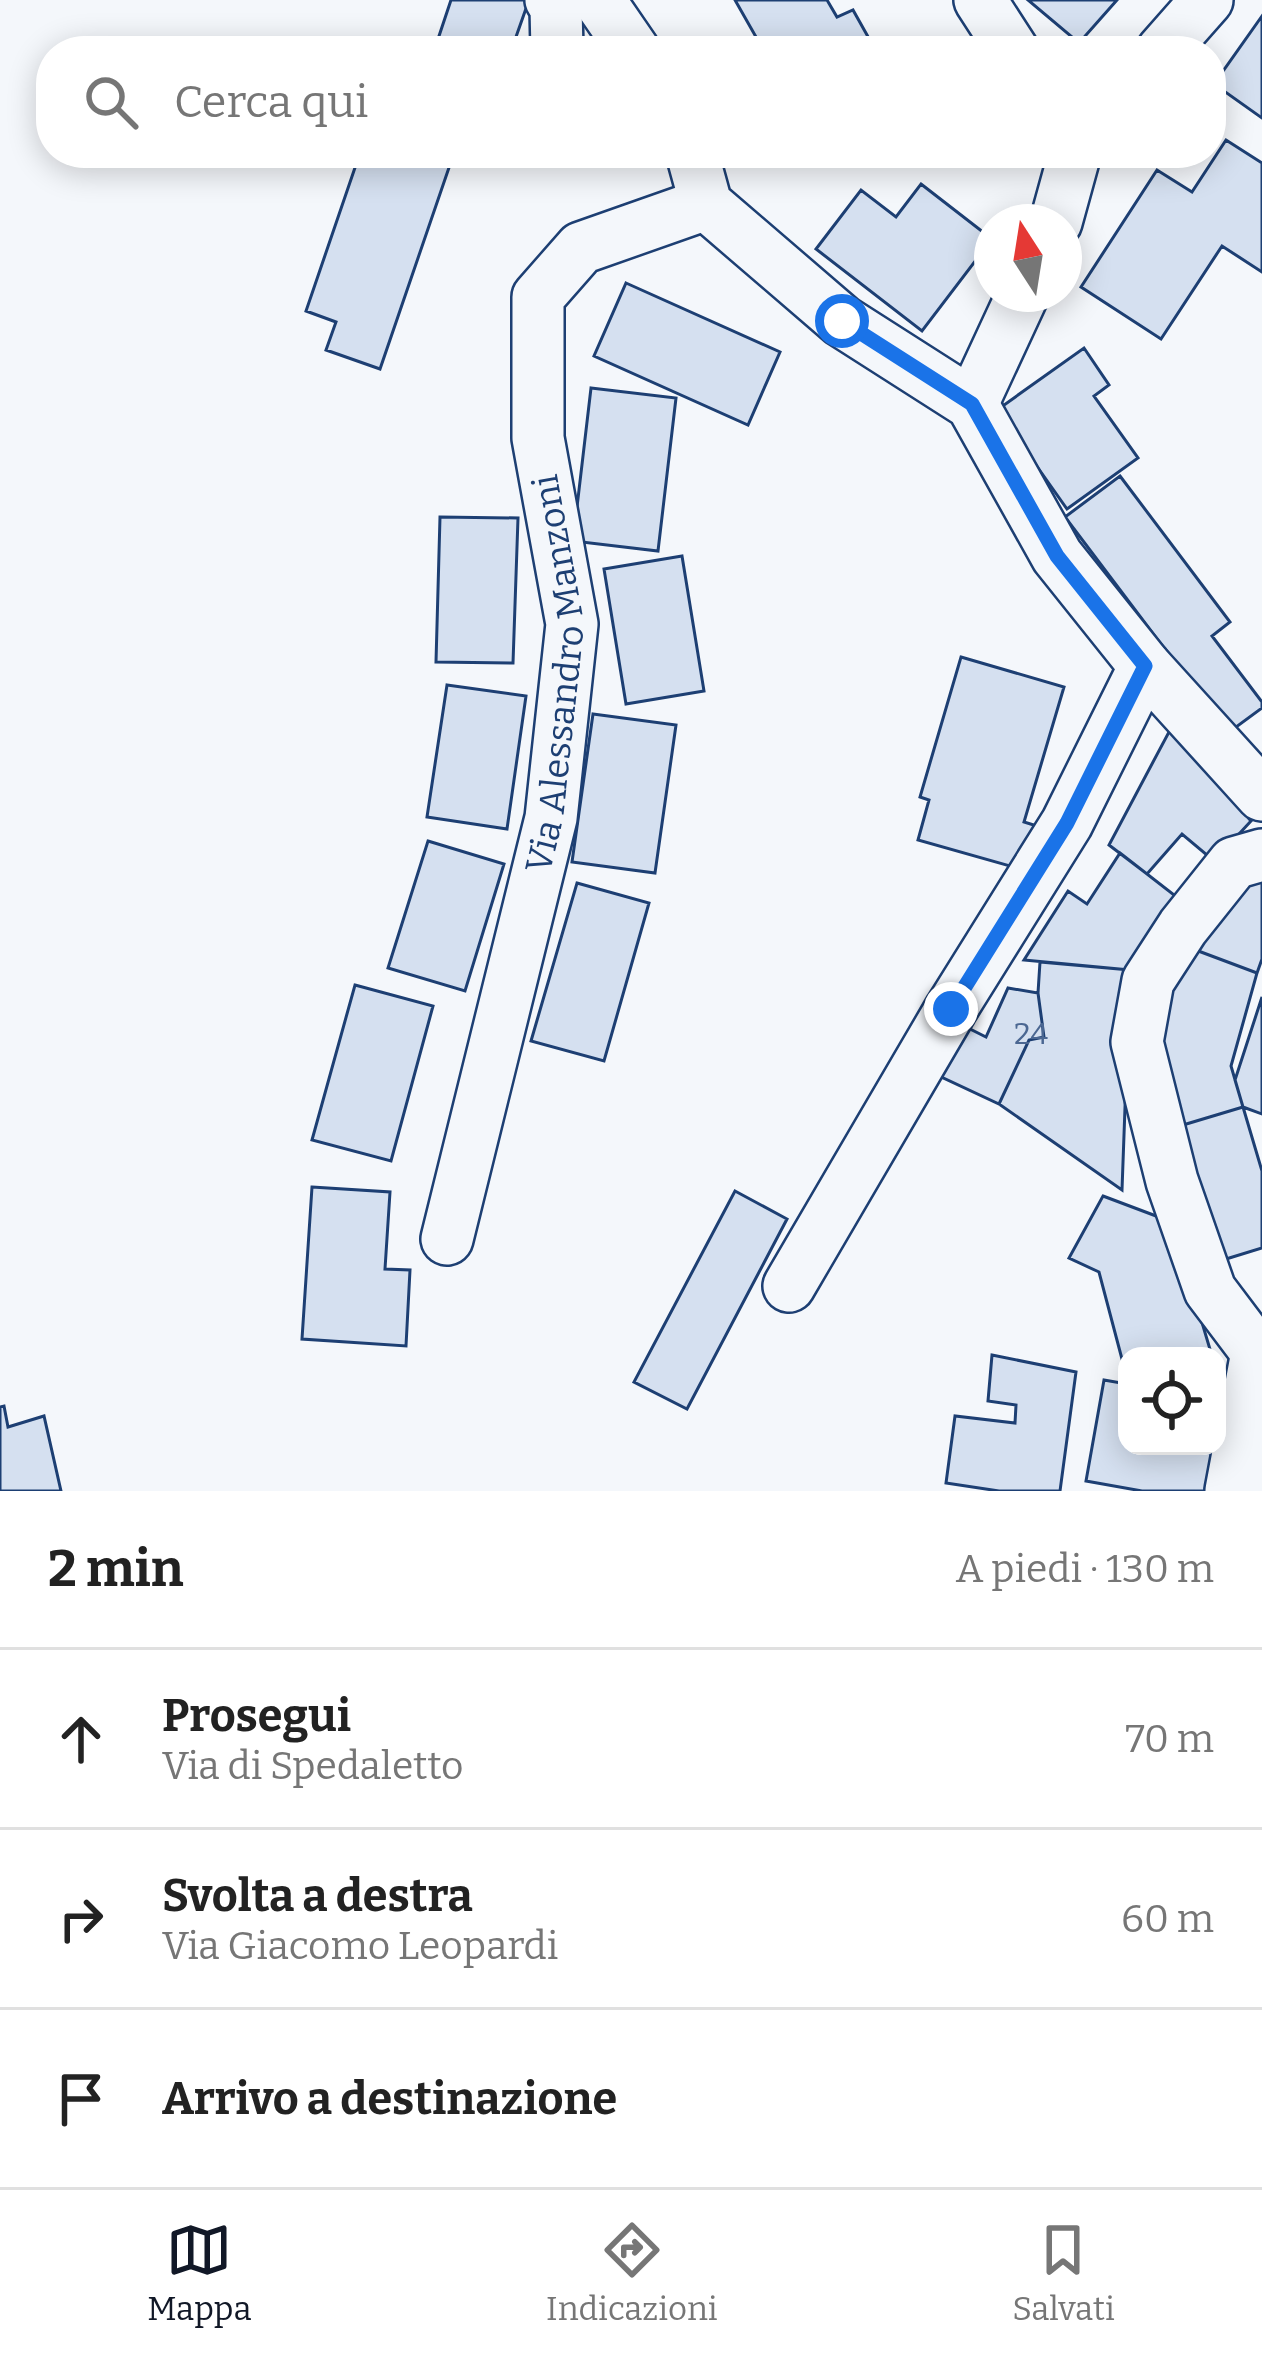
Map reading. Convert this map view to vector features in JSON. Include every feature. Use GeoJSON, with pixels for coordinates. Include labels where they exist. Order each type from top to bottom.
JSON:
{"type":"FeatureCollection","features":[{"type":"Feature","properties":{"kind":"main road"},"geometry":{"type":"LineString","coordinates":[[1238,1491],[1262,1359]]}},
{"type":"Feature","properties":{"kind":"street"},"geometry":{"type":"LineString","coordinates":[[551,0],[556,7],[557,36]]}},
{"type":"Feature","properties":{"kind":"street"},"geometry":{"type":"LineString","coordinates":[[599,0],[624,36]]}},
{"type":"Feature","properties":{"kind":"street"},"geometry":{"type":"LineString","coordinates":[[980,0],[1003,36]]}},
{"type":"Feature","properties":{"kind":"street"},"geometry":{"type":"LineString","coordinates":[[1175,36],[1207,0]]}},
{"type":"Feature","properties":{"kind":"street"},"geometry":{"type":"LineString","coordinates":[[696,168],[706,204],[842,321],[972,404],[1057,556],[1145,666],[1262,795]]}},
{"type":"Feature","properties":{"kind":"street"},"geometry":{"type":"LineString","coordinates":[[1062,204],[1071,168]]}},
{"type":"Feature","properties":{"kind":"street","name":"Via Alessandro Manzoni"},"geometry":{"type":"LineString","coordinates":[[447,1239],[551,818],[572,624],[538,438],[538,297],[580,248],[706,204]]}},
{"type":"Feature","properties":{"kind":"street"},"geometry":{"type":"LineString","coordinates":[[972,404],[1015,312]]}},
{"type":"Feature","properties":{"kind":"street"},"geometry":{"type":"LineString","coordinates":[[789,1286],[951,1009],[1067,823],[1145,666]]}},
{"type":"Feature","properties":{"kind":"street"},"geometry":{"type":"LineString","coordinates":[[1262,855],[1234,863],[1183,927],[1148,981],[1137,1042],[1172,1181],[1210,1290],[1262,1359]]}},
{"type":"Feature","properties":{"kind":"building"},"geometry":{"type":"Polygon","coordinates":[[[451,0],[529,0],[516,36],[439,36],[451,0]]]}},
{"type":"Feature","properties":{"kind":"building"},"geometry":{"type":"Polygon","coordinates":[[[735,0],[827,0],[837,17],[853,10],[868,36],[755,36],[735,0]]]}},
{"type":"Feature","properties":{"kind":"building"},"geometry":{"type":"Polygon","coordinates":[[[1028,0],[1117,0],[1085,36],[1071,36],[1028,0]]]}},
{"type":"Feature","properties":{"kind":"building"},"geometry":{"type":"Polygon","coordinates":[[[1262,16],[1262,118],[1226,92],[1226,67],[1262,16]]]}},
{"type":"Feature","properties":{"kind":"building"},"geometry":{"type":"Polygon","coordinates":[[[1226,140],[1262,163],[1262,272],[1222,246],[1161,339],[1082,288],[1157,170],[1192,192],[1208,168],[1226,168],[1226,140]]]}},
{"type":"Feature","properties":{"kind":"building"},"geometry":{"type":"Polygon","coordinates":[[[355,168],[449,168],[380,369],[326,350],[336,322],[306,311],[355,168]]]}},
{"type":"Feature","properties":{"kind":"building"},"geometry":{"type":"Polygon","coordinates":[[[921,184],[974,225],[974,263],[922,331],[816,249],[861,190],[896,217],[921,184]]]}},
{"type":"Feature","properties":{"kind":"building"},"geometry":{"type":"Polygon","coordinates":[[[626,283],[780,352],[748,425],[594,356],[626,283]]]}},
{"type":"Feature","properties":{"kind":"building"},"geometry":{"type":"Polygon","coordinates":[[[1084,348],[1109,385],[1094,396],[1138,458],[1067,509],[997,410],[1084,348]]]}},
{"type":"Feature","properties":{"kind":"building"},"geometry":{"type":"Polygon","coordinates":[[[591,388],[676,398],[658,551],[573,541],[591,388]]]}},
{"type":"Feature","properties":{"kind":"building"},"geometry":{"type":"Polygon","coordinates":[[[1120,476],[1230,622],[1212,636],[1262,708],[1228,733],[1065,517],[1120,476]]]}},
{"type":"Feature","properties":{"kind":"building"},"geometry":{"type":"Polygon","coordinates":[[[440,517],[518,518],[513,663],[436,662],[440,517]]]}},
{"type":"Feature","properties":{"kind":"building"},"geometry":{"type":"Polygon","coordinates":[[[682,556],[704,691],[626,704],[604,569],[682,556]]]}},
{"type":"Feature","properties":{"kind":"building"},"geometry":{"type":"Polygon","coordinates":[[[961,657],[1064,687],[1024,822],[1037,826],[1024,870],[918,840],[929,800],[920,797],[961,657]]]}},
{"type":"Feature","properties":{"kind":"building"},"geometry":{"type":"Polygon","coordinates":[[[447,685],[526,696],[507,829],[427,817],[447,685]]]}},
{"type":"Feature","properties":{"kind":"building"},"geometry":{"type":"Polygon","coordinates":[[[593,714],[676,725],[655,873],[572,862],[593,714]]]}},
{"type":"Feature","properties":{"kind":"building"},"geometry":{"type":"Polygon","coordinates":[[[1170,730],[1251,821],[1214,861],[1182,834],[1147,874],[1109,845],[1170,730]]]}},
{"type":"Feature","properties":{"kind":"building"},"geometry":{"type":"Polygon","coordinates":[[[428,841],[504,864],[465,991],[388,968],[428,841]]]}},
{"type":"Feature","properties":{"kind":"building"},"geometry":{"type":"Polygon","coordinates":[[[1120,853],[1178,898],[1130,970],[1024,960],[1068,891],[1087,904],[1120,853]]]}},
{"type":"Feature","properties":{"kind":"building"},"geometry":{"type":"Polygon","coordinates":[[[1262,878],[1262,959],[1257,973],[1193,949],[1234,891],[1262,878]]]}},
{"type":"Feature","properties":{"kind":"building"},"geometry":{"type":"Polygon","coordinates":[[[577,883],[649,903],[604,1061],[531,1041],[577,883]]]}},
{"type":"Feature","properties":{"kind":"building"},"geometry":{"type":"Polygon","coordinates":[[[1193,949],[1257,973],[1231,1066],[1243,1107],[1173,1128],[1156,1057],[1164,1005],[1193,949]]]}},
{"type":"Feature","properties":{"kind":"building"},"geometry":{"type":"Polygon","coordinates":[[[1040,962],[1130,970],[1122,1190],[999,1104],[1029,1040],[1044,1037],[1038,993],[1040,962]]]}},
{"type":"Feature","properties":{"kind":"building"},"geometry":{"type":"Polygon","coordinates":[[[355,985],[433,1006],[391,1161],[312,1140],[355,985]]]}},
{"type":"Feature","properties":{"kind":"building"},"geometry":{"type":"Polygon","coordinates":[[[1008,988],[1038,993],[1044,1037],[1029,1040],[999,1104],[935,1074],[962,1025],[986,1037],[1008,988]]]}},
{"type":"Feature","properties":{"kind":"building"},"geometry":{"type":"Polygon","coordinates":[[[1262,997],[1262,1114],[1243,1107],[1235,1080],[1262,997]]]}},
{"type":"Feature","properties":{"kind":"building"},"geometry":{"type":"Polygon","coordinates":[[[1243,1107],[1262,1171],[1262,1248],[1213,1263],[1173,1128],[1243,1107]]]}},
{"type":"Feature","properties":{"kind":"building"},"geometry":{"type":"Polygon","coordinates":[[[312,1187],[390,1192],[385,1269],[410,1270],[406,1346],[302,1339],[312,1187]]]}},
{"type":"Feature","properties":{"kind":"building"},"geometry":{"type":"Polygon","coordinates":[[[735,1191],[787,1219],[687,1409],[634,1382],[735,1191]]]}},
{"type":"Feature","properties":{"kind":"building"},"geometry":{"type":"Polygon","coordinates":[[[1103,1196],[1172,1222],[1209,1347],[1119,1347],[1099,1272],[1069,1258],[1103,1196]]]}},
{"type":"Feature","properties":{"kind":"building"},"geometry":{"type":"Polygon","coordinates":[[[992,1355],[1076,1372],[1060,1491],[999,1491],[946,1483],[955,1416],[1015,1423],[1016,1405],[988,1401],[992,1355]]]}},
{"type":"Feature","properties":{"kind":"building"},"geometry":{"type":"Polygon","coordinates":[[[1104,1380],[1118,1382],[1118,1455],[1215,1455],[1209,1491],[1142,1491],[1086,1481],[1104,1380]]]}},
{"type":"Feature","properties":{"kind":"building"},"geometry":{"type":"Polygon","coordinates":[[[4,1406],[8,1427],[44,1416],[61,1491],[0,1491],[0,1407],[4,1406]]]}},
{"type":"Feature","properties":{"kind":"route"},"geometry":{"type":"LineString","coordinates":[[842,321],[972,404],[1057,556],[1145,666],[1067,823],[951,1009]]}}]}
